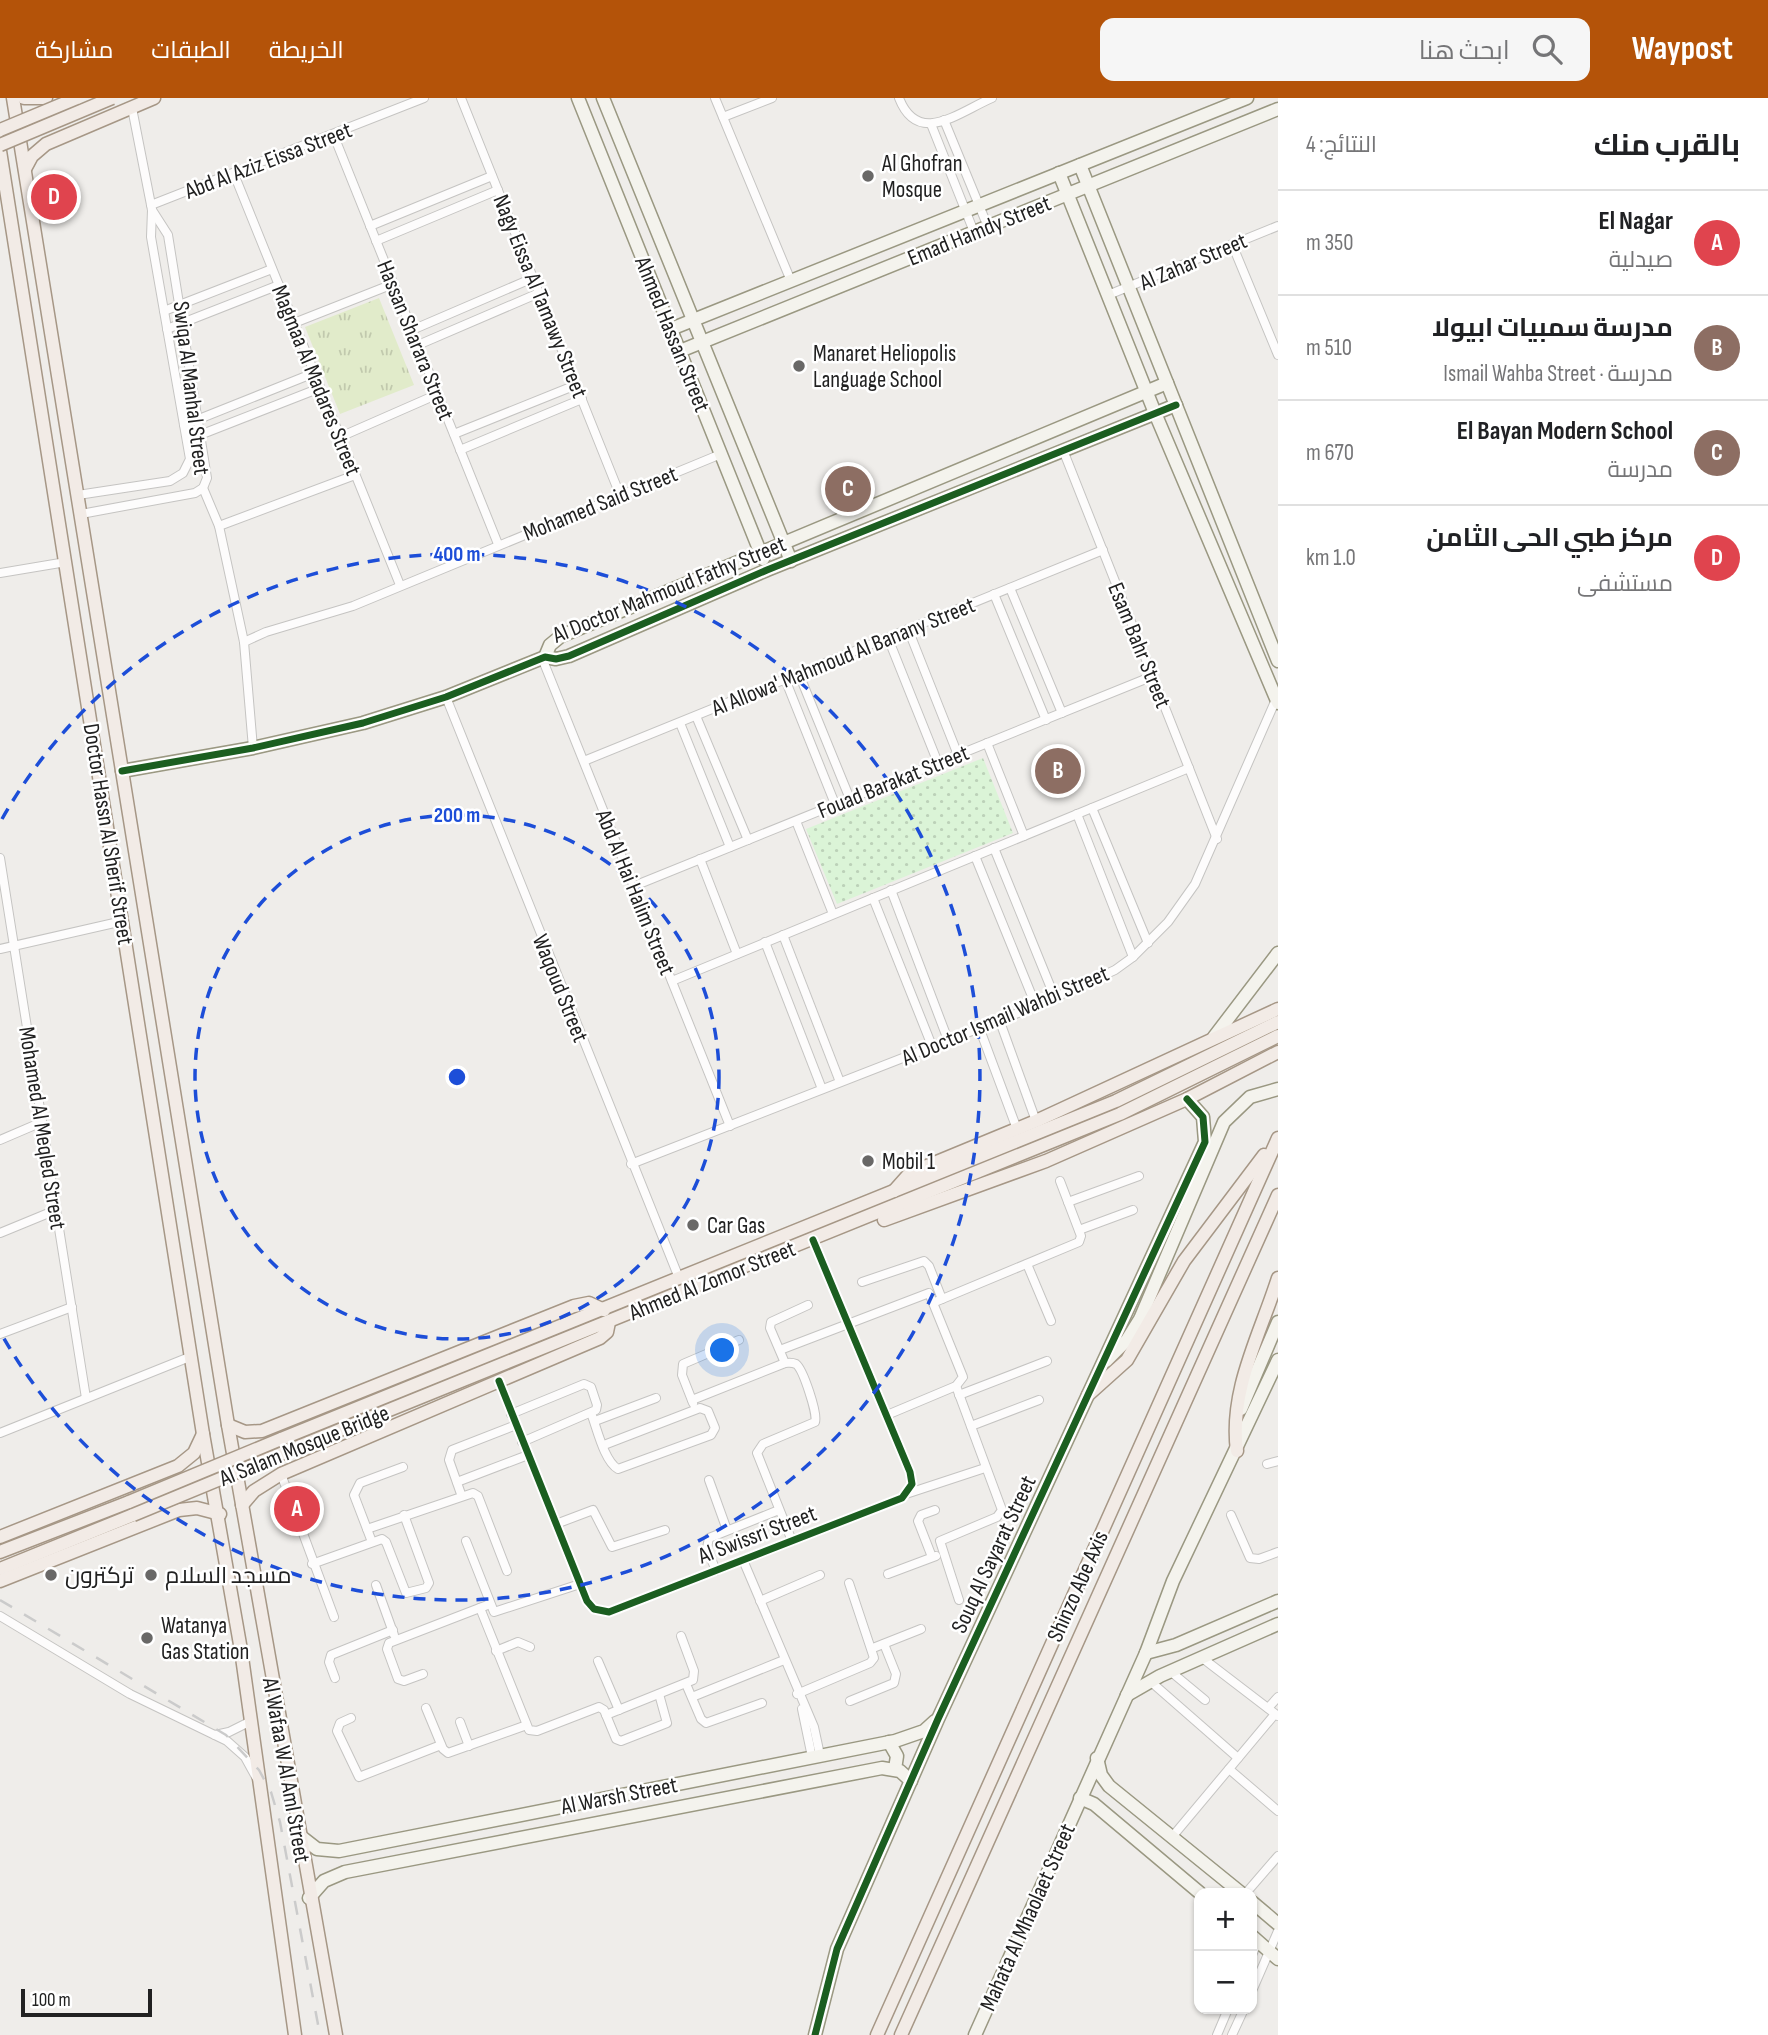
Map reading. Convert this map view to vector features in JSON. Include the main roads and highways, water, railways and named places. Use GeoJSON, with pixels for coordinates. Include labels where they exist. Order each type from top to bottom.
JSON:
{"type":"FeatureCollection","features":[{"type":"Feature","properties":{"kind":"main road","name":"Doctor Hassn Al Sherif Street"},"geometry":{"type":"LineString","coordinates":[[13,98],[242,1505]]}},
{"type":"Feature","properties":{"kind":"main road"},"geometry":{"type":"LineString","coordinates":[[24,98],[46,98]]}},
{"type":"Feature","properties":{"kind":"main road"},"geometry":{"type":"LineString","coordinates":[[60,98],[58,112],[62,121],[79,130]]}},
{"type":"Feature","properties":{"kind":"main road"},"geometry":{"type":"LineString","coordinates":[[0,128],[77,98]]}},
{"type":"Feature","properties":{"kind":"main road"},"geometry":{"type":"LineString","coordinates":[[0,145],[113,98]]}},
{"type":"Feature","properties":{"kind":"main road"},"geometry":{"type":"LineString","coordinates":[[25,170],[41,147],[154,98]]}},
{"type":"Feature","properties":{"kind":"main road"},"geometry":{"type":"LineString","coordinates":[[0,128],[10,126],[17,119]]}},
{"type":"Feature","properties":{"kind":"main road"},"geometry":{"type":"LineString","coordinates":[[0,153],[11,148],[21,149]]}},
{"type":"Feature","properties":{"kind":"main road","name":"Doctor Hassn Al Sherif Street"},"geometry":{"type":"LineString","coordinates":[[0,153],[203,1434],[220,1514]]}},
{"type":"Feature","properties":{"kind":"main road"},"geometry":{"type":"LineString","coordinates":[[113,857],[136,853]]}},
{"type":"Feature","properties":{"kind":"main road"},"geometry":{"type":"LineString","coordinates":[[134,990],[157,986]]}},
{"type":"Feature","properties":{"kind":"main road","name":"Ahmed Al Zomor Street"},"geometry":{"type":"LineString","coordinates":[[606,1316],[678,1278],[894,1191],[910,1173],[1037,1121],[1273,1010]]}},
{"type":"Feature","properties":{"kind":"main road"},"geometry":{"type":"LineString","coordinates":[[894,1191],[1172,1083],[1278,1022]]}},
{"type":"Feature","properties":{"kind":"main road"},"geometry":{"type":"LineString","coordinates":[[831,1233],[1278,1036]]}},
{"type":"Feature","properties":{"kind":"main road","name":"Ahmed Al Zomor Street"},"geometry":{"type":"LineString","coordinates":[[606,1316],[831,1233],[844,1235],[1046,1161],[1187,1099],[1278,1052]]}},
{"type":"Feature","properties":{"kind":"main road"},"geometry":{"type":"LineString","coordinates":[[1088,1395],[1128,1360],[1184,1261],[1278,1138]]}},
{"type":"Feature","properties":{"kind":"main road","name":"Shinzo Abe Axis"},"geometry":{"type":"LineString","coordinates":[[877,2035],[1278,1138]]}},
{"type":"Feature","properties":{"kind":"main road","name":"Shinzo Abe Axis"},"geometry":{"type":"LineString","coordinates":[[901,2035],[1278,1195]]}},
{"type":"Feature","properties":{"kind":"main road"},"geometry":{"type":"LineString","coordinates":[[1239,1446],[1234,1422],[1236,1400],[1278,1278]]}},
{"type":"Feature","properties":{"kind":"main road","name":"Ahmed Al Zomor Street"},"geometry":{"type":"LineString","coordinates":[[228,1425],[251,1433],[272,1427],[573,1306],[589,1303],[606,1316],[607,1332],[600,1338],[281,1474],[254,1491],[242,1505]]}},
{"type":"Feature","properties":{"kind":"main road","name":"Al Salam Mosque Bridge"},"geometry":{"type":"LineString","coordinates":[[0,1569],[131,1508],[606,1316]]}},
{"type":"Feature","properties":{"kind":"main road"},"geometry":{"type":"LineString","coordinates":[[272,1427],[265,1449],[271,1466],[281,1474]]}},
{"type":"Feature","properties":{"kind":"main road"},"geometry":{"type":"LineString","coordinates":[[0,1537],[172,1469],[190,1458],[203,1434]]}},
{"type":"Feature","properties":{"kind":"main road"},"geometry":{"type":"LineString","coordinates":[[172,1469],[184,1478],[187,1487],[187,1497],[179,1510]]}},
{"type":"Feature","properties":{"kind":"main road","name":"Al Wafaa W Al Aml Street"},"geometry":{"type":"LineString","coordinates":[[242,1505],[336,2035]]}},
{"type":"Feature","properties":{"kind":"main road","name":"Al Salam Mosque Bridge"},"geometry":{"type":"LineString","coordinates":[[0,1552],[131,1508]]}},
{"type":"Feature","properties":{"kind":"main road"},"geometry":{"type":"LineString","coordinates":[[0,1581],[179,1510],[197,1508],[220,1514]]}},
{"type":"Feature","properties":{"kind":"main road","name":"Al Wafaa W Al Aml Street"},"geometry":{"type":"LineString","coordinates":[[220,1514],[295,2035]]}},
{"type":"Feature","properties":{"kind":"main road"},"geometry":{"type":"LineString","coordinates":[[241,1650],[266,1646]]}},
{"type":"Feature","properties":{"kind":"railway"},"geometry":{"type":"LineString","coordinates":[[0,1600],[226,1735],[259,1770],[271,1792],[280,1822],[320,2035]]}},
{"type":"Feature","properties":{"kind":"place","name":"Al Ghofran Mosque"},"geometry":{"type":"Point","coordinates":[868,176]}},
{"type":"Feature","properties":{"kind":"place","name":"مركز طبي الحى الثامن"},"geometry":{"type":"Point","coordinates":[54,197]}},
{"type":"Feature","properties":{"kind":"place","name":"Manaret Heliopolis Language School"},"geometry":{"type":"Point","coordinates":[799,366]}},
{"type":"Feature","properties":{"kind":"place","name":"El Bayan Modern School"},"geometry":{"type":"Point","coordinates":[848,489]}},
{"type":"Feature","properties":{"kind":"place","name":"مدرسة سمبيات ابيولا"},"geometry":{"type":"Point","coordinates":[1058,771]}},
{"type":"Feature","properties":{"kind":"place","name":"Mobil 1"},"geometry":{"type":"Point","coordinates":[868,1161]}},
{"type":"Feature","properties":{"kind":"place","name":"Car Gas"},"geometry":{"type":"Point","coordinates":[693,1225]}},
{"type":"Feature","properties":{"kind":"place","name":"El Nagar"},"geometry":{"type":"Point","coordinates":[297,1509]}},
{"type":"Feature","properties":{"kind":"place","name":"تركترون"},"geometry":{"type":"Point","coordinates":[51,1575]}},
{"type":"Feature","properties":{"kind":"place","name":"مسجد السلام"},"geometry":{"type":"Point","coordinates":[151,1575]}},
{"type":"Feature","properties":{"kind":"place","name":"Watanya Gas Station"},"geometry":{"type":"Point","coordinates":[147,1638]}}]}
